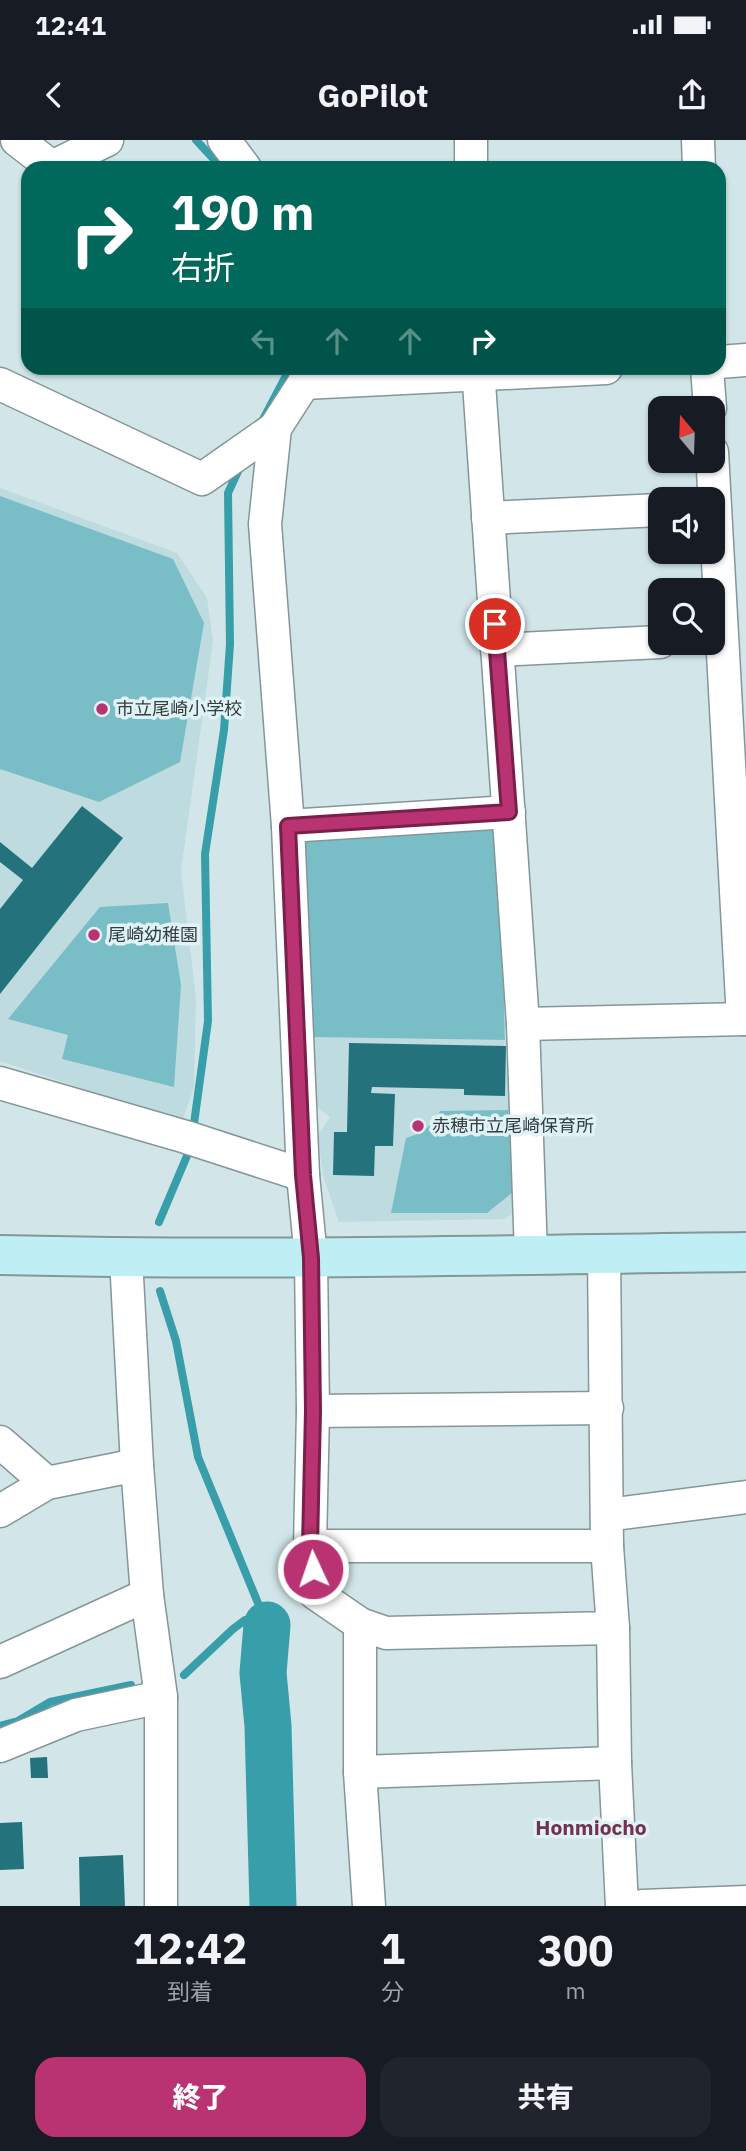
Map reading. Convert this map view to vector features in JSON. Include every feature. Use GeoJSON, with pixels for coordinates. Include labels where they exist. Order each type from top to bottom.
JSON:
{"type":"FeatureCollection","features":[{"type":"Feature","properties":{"kind":"street"},"geometry":{"type":"LineString","coordinates":[[16,140],[43,161]]}},
{"type":"Feature","properties":{"kind":"street"},"geometry":{"type":"LineString","coordinates":[[66,161],[107,140]]}},
{"type":"Feature","properties":{"kind":"street"},"geometry":{"type":"LineString","coordinates":[[224,140],[240,161]]}},
{"type":"Feature","properties":{"kind":"street"},"geometry":{"type":"LineString","coordinates":[[471,140],[471,161]]}},
{"type":"Feature","properties":{"kind":"street"},"geometry":{"type":"LineString","coordinates":[[698,140],[699,161]]}},
{"type":"Feature","properties":{"kind":"street"},"geometry":{"type":"LineString","coordinates":[[726,361],[746,360]]}},
{"type":"Feature","properties":{"kind":"street"},"geometry":{"type":"LineString","coordinates":[[306,375],[275,428],[265,524],[288,826],[303,1175],[311,1258],[313,1411],[310,1546],[315,1593],[360,1624],[386,1633],[613,1628]]}},
{"type":"Feature","properties":{"kind":"street"},"geometry":{"type":"LineString","coordinates":[[478,375],[523,1024],[531,1254]]}},
{"type":"Feature","properties":{"kind":"street"},"geometry":{"type":"LineString","coordinates":[[708,375],[709,396]]}},
{"type":"Feature","properties":{"kind":"street"},"geometry":{"type":"LineString","coordinates":[[0,384],[202,479],[275,428]]}},
{"type":"Feature","properties":{"kind":"street"},"geometry":{"type":"LineString","coordinates":[[488,518],[648,511]]}},
{"type":"Feature","properties":{"kind":"street"},"geometry":{"type":"LineString","coordinates":[[497,650],[648,643]]}},
{"type":"Feature","properties":{"kind":"street"},"geometry":{"type":"LineString","coordinates":[[523,1024],[745,1019],[718,655]]}},
{"type":"Feature","properties":{"kind":"street"},"geometry":{"type":"LineString","coordinates":[[288,826],[509,812]]}},
{"type":"Feature","properties":{"kind":"street"},"geometry":{"type":"LineString","coordinates":[[0,1083],[196,1140],[303,1175]]}},
{"type":"Feature","properties":{"kind":"street"},"geometry":{"type":"LineString","coordinates":[[0,1255],[311,1258],[746,1252]]}},
{"type":"Feature","properties":{"kind":"street"},"geometry":{"type":"LineString","coordinates":[[604,1254],[607,1530],[622,1906]]}},
{"type":"Feature","properties":{"kind":"street"},"geometry":{"type":"LineString","coordinates":[[125,1258],[147,1595],[161,1698],[161,1906]]}},
{"type":"Feature","properties":{"kind":"street"},"geometry":{"type":"LineString","coordinates":[[313,1411],[607,1408]]}},
{"type":"Feature","properties":{"kind":"street"},"geometry":{"type":"LineString","coordinates":[[0,1442],[47,1483]]}},
{"type":"Feature","properties":{"kind":"street"},"geometry":{"type":"LineString","coordinates":[[0,1511],[47,1483],[137,1465]]}},
{"type":"Feature","properties":{"kind":"street"},"geometry":{"type":"LineString","coordinates":[[310,1546],[607,1530],[746,1497]]}},
{"type":"Feature","properties":{"kind":"street"},"geometry":{"type":"LineString","coordinates":[[0,1662],[147,1595]]}},
{"type":"Feature","properties":{"kind":"street"},"geometry":{"type":"LineString","coordinates":[[360,1624],[360,1772],[369,1906]]}},
{"type":"Feature","properties":{"kind":"street"},"geometry":{"type":"LineString","coordinates":[[0,1746],[76,1715],[161,1698]]}},
{"type":"Feature","properties":{"kind":"street"},"geometry":{"type":"LineString","coordinates":[[360,1772],[615,1763]]}},
{"type":"Feature","properties":{"kind":"street"},"geometry":{"type":"LineString","coordinates":[[642,1906],[746,1902]]}},
{"type":"Feature","properties":{"kind":"shaded area"},"geometry":{"type":"Polygon","coordinates":[[[0,488],[177,553],[207,598],[213,641],[181,871],[196,998],[194,1087],[182,1122],[0,1061],[0,488]]]}},
{"type":"Feature","properties":{"kind":"shaded area","name":"市立尾崎小学校"},"geometry":{"type":"Polygon","coordinates":[[[0,496],[173,559],[204,623],[180,762],[99,802],[0,769],[0,496]]]}},
{"type":"Feature","properties":{"kind":"shaded area"},"geometry":{"type":"Polygon","coordinates":[[[486,823],[500,831],[505,1040],[311,1037],[301,846],[311,835],[486,823]]]}},
{"type":"Feature","properties":{"kind":"shaded area"},"geometry":{"type":"Polygon","coordinates":[[[168,903],[181,985],[174,1087],[62,1059],[68,1035],[8,1019],[100,907],[168,903]]]}},
{"type":"Feature","properties":{"kind":"shaded area","name":"赤穂市立尾崎保育所"},"geometry":{"type":"Polygon","coordinates":[[[311,1037],[505,1040],[517,1211],[504,1219],[339,1222],[323,1176],[318,1135],[330,1117],[313,1104],[311,1037]]]}},
{"type":"Feature","properties":{"kind":"shaded area"},"geometry":{"type":"Polygon","coordinates":[[[508,1110],[513,1192],[487,1213],[391,1213],[406,1138],[426,1129],[440,1111],[508,1110]]]}},
{"type":"Feature","properties":{"kind":"building"},"geometry":{"type":"Polygon","coordinates":[[[82,806],[123,838],[0,994],[0,909],[23,880],[0,862],[0,842],[32,868],[82,806]]]}},
{"type":"Feature","properties":{"kind":"building"},"geometry":{"type":"Polygon","coordinates":[[[349,1043],[506,1046],[505,1096],[464,1095],[464,1089],[372,1087],[371,1093],[395,1094],[393,1146],[375,1146],[374,1176],[333,1175],[334,1132],[347,1132],[349,1043]]]}},
{"type":"Feature","properties":{"kind":"building"},"geometry":{"type":"Polygon","coordinates":[[[47,1757],[48,1778],[31,1778],[30,1758],[47,1757]]]}},
{"type":"Feature","properties":{"kind":"building"},"geometry":{"type":"Polygon","coordinates":[[[22,1822],[24,1869],[0,1870],[0,1823],[22,1822]]]}},
{"type":"Feature","properties":{"kind":"building"},"geometry":{"type":"Polygon","coordinates":[[[123,1855],[125,1906],[80,1906],[79,1857],[123,1855]]]}},
{"type":"Feature","properties":{"kind":"waterway"},"geometry":{"type":"LineString","coordinates":[[196,140],[216,161]]}},
{"type":"Feature","properties":{"kind":"waterway"},"geometry":{"type":"LineString","coordinates":[[259,427],[286,375]]}},
{"type":"Feature","properties":{"kind":"waterway"},"geometry":{"type":"LineString","coordinates":[[193,1131],[208,1021],[205,854],[224,730],[230,644],[228,493],[240,467]]}},
{"type":"Feature","properties":{"kind":"waterway"},"geometry":{"type":"LineString","coordinates":[[159,1222],[192,1144]]}},
{"type":"Feature","properties":{"kind":"waterway"},"geometry":{"type":"LineString","coordinates":[[160,1291],[176,1341],[198,1457],[267,1625]]}},
{"type":"Feature","properties":{"kind":"waterway"},"geometry":{"type":"LineString","coordinates":[[184,1675],[245,1620],[267,1625]]}},
{"type":"Feature","properties":{"kind":"waterway"},"geometry":{"type":"LineString","coordinates":[[267,1625],[263,1673],[268,1726],[273,1906]]}},
{"type":"Feature","properties":{"kind":"waterway"},"geometry":{"type":"LineString","coordinates":[[0,1726],[18,1721],[50,1702],[131,1685]]}},
{"type":"Feature","properties":{"kind":"place","name":"市立尾崎小学校"},"geometry":{"type":"Point","coordinates":[102,709]}},
{"type":"Feature","properties":{"kind":"place","name":"尾崎幼稚園"},"geometry":{"type":"Point","coordinates":[94,935]}},
{"type":"Feature","properties":{"kind":"place","name":"赤穂市立尾崎保育所"},"geometry":{"type":"Point","coordinates":[418,1126]}},
{"type":"Feature","properties":{"kind":"district","name":"Honmiocho"},"geometry":{"type":"Point","coordinates":[591,1828]}},
{"type":"Feature","properties":{"kind":"route"},"geometry":{"type":"LineString","coordinates":[[313,1569],[310,1546],[313,1411],[311,1258],[303,1175],[288,826],[509,812],[495,624]]}}]}
